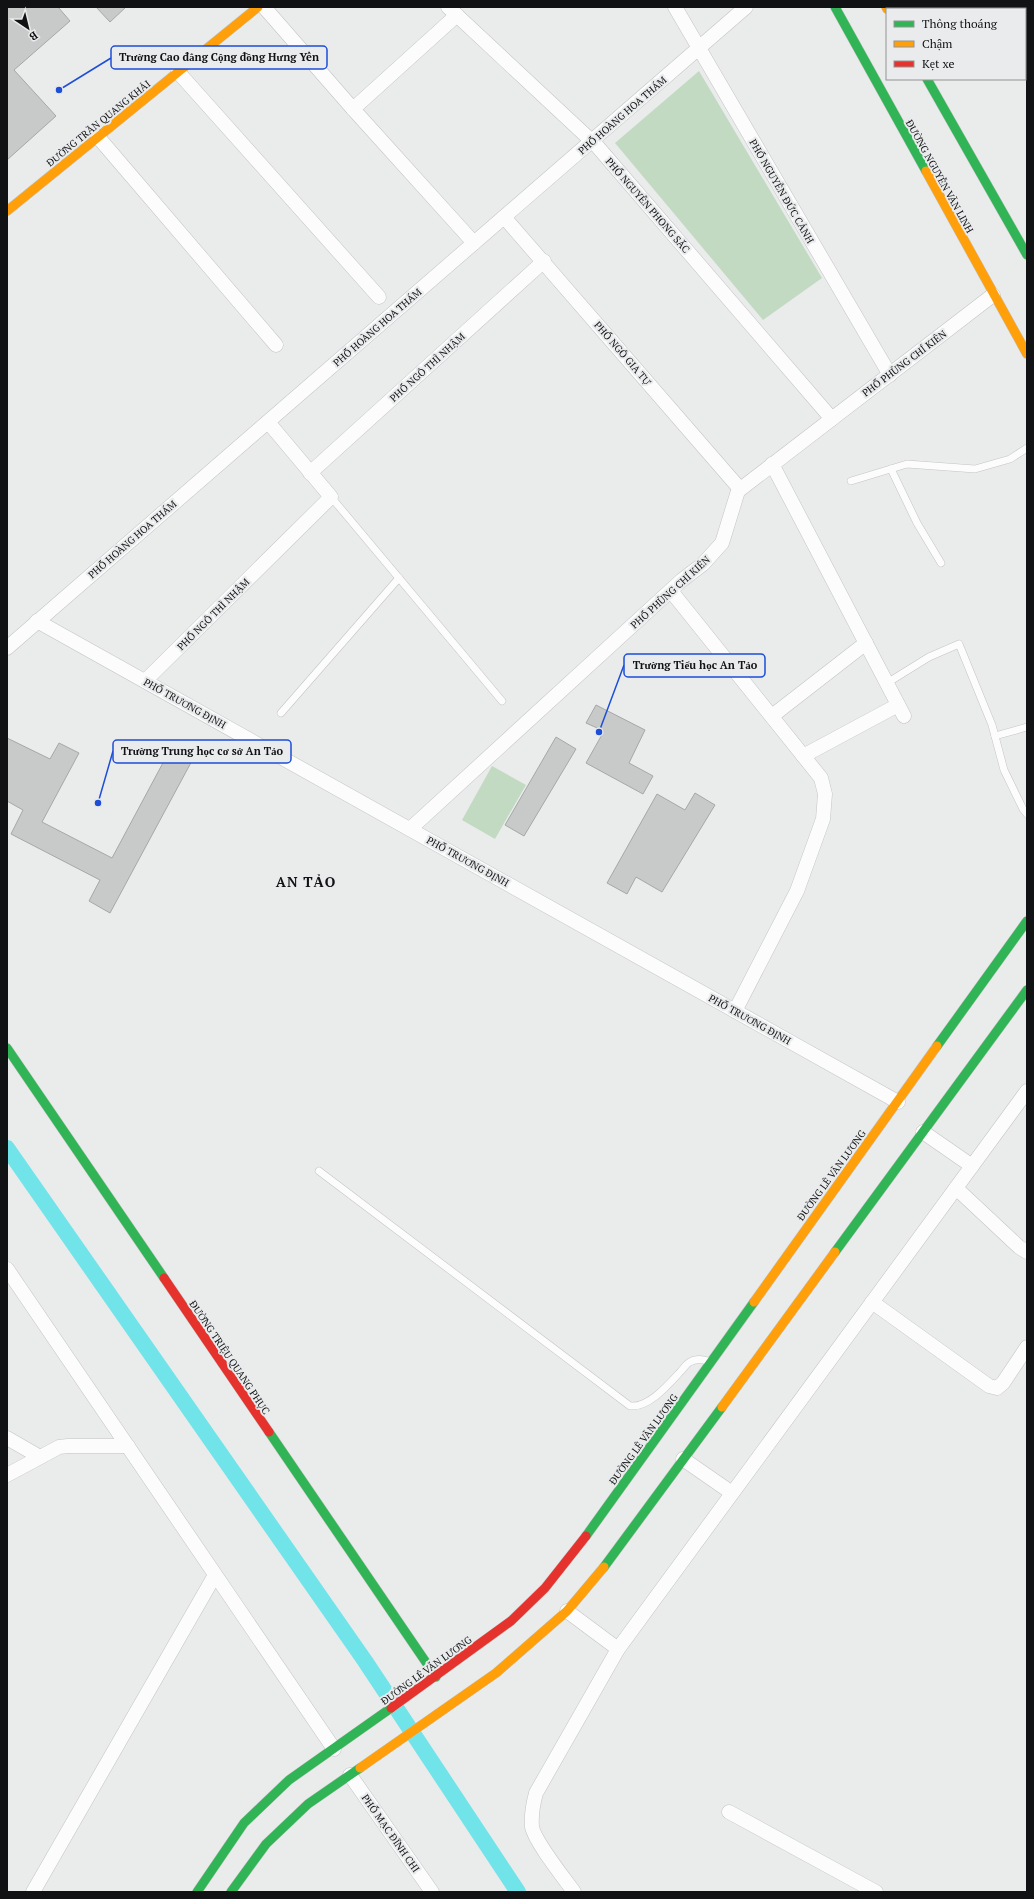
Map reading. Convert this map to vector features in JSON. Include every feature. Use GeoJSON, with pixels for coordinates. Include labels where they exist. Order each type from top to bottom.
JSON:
{"type":"FeatureCollection","features":[{"type":"Feature","properties":{"kind":"main road","name":"ĐƯỜNG TRẦN QUANG KHẢI"},"geometry":{"type":"LineString","coordinates":[[7,211],[258,7]]}},
{"type":"Feature","properties":{"kind":"main road","name":"ĐƯỜNG NGUYỄN VĂN LINH"},"geometry":{"type":"LineString","coordinates":[[835,7],[993,296],[1027,354]]}},
{"type":"Feature","properties":{"kind":"main road"},"geometry":{"type":"LineString","coordinates":[[928,80],[1027,255]]}},
{"type":"Feature","properties":{"kind":"main road","name":"ĐƯỜNG LÊ VĂN LƯƠNG"},"geometry":{"type":"LineString","coordinates":[[197,1892],[244,1823],[289,1780],[436,1678],[511,1621],[545,1588],[581,1544],[1027,921]]}},
{"type":"Feature","properties":{"kind":"main road"},"geometry":{"type":"LineString","coordinates":[[231,1892],[266,1844],[308,1804],[496,1674],[568,1612],[605,1566],[1026,993]]}},
{"type":"Feature","properties":{"kind":"main road","name":"ĐƯỜNG TRIỆU QUANG PHỤC"},"geometry":{"type":"LineString","coordinates":[[7,1048],[436,1678]]}},
{"type":"Feature","properties":{"kind":"street"},"geometry":{"type":"LineString","coordinates":[[264,7],[353,109],[474,243]]}},
{"type":"Feature","properties":{"kind":"street","name":"PHỐ NGUYỄN ĐỨC CẢNH"},"geometry":{"type":"LineString","coordinates":[[675,7],[890,375]]}},
{"type":"Feature","properties":{"kind":"street","name":"PHỐ HOÀNG HOA THÁM"},"geometry":{"type":"LineString","coordinates":[[7,648],[746,7]]}},
{"type":"Feature","properties":{"kind":"street"},"geometry":{"type":"LineString","coordinates":[[353,109],[452,11]]}},
{"type":"Feature","properties":{"kind":"street","name":"PHỐ NGUYỄN PHONG SẮC"},"geometry":{"type":"LineString","coordinates":[[452,11],[592,141],[832,419]]}},
{"type":"Feature","properties":{"kind":"street"},"geometry":{"type":"LineString","coordinates":[[178,72],[379,298]]}},
{"type":"Feature","properties":{"kind":"street"},"geometry":{"type":"LineString","coordinates":[[98,137],[276,345]]}},
{"type":"Feature","properties":{"kind":"street","name":"PHỐ NGÔ GIA TỰ"},"geometry":{"type":"LineString","coordinates":[[504,217],[740,489]]}},
{"type":"Feature","properties":{"kind":"street","name":"PHỐ NGÔ THÌ NHẬM"},"geometry":{"type":"LineString","coordinates":[[310,473],[544,262]]}},
{"type":"Feature","properties":{"kind":"street","name":"PHỐ PHÙNG CHÍ KIÊN"},"geometry":{"type":"LineString","coordinates":[[410,829],[671,591],[703,564],[722,543],[738,491],[740,489],[993,296]]}},
{"type":"Feature","properties":{"kind":"street"},"geometry":{"type":"LineString","coordinates":[[268,422],[331,497]]}},
{"type":"Feature","properties":{"kind":"street"},"geometry":{"type":"LineString","coordinates":[[772,464],[901,711],[803,756]]}},
{"type":"Feature","properties":{"kind":"street","name":"PHỐ NGÔ THÌ NHẬM"},"geometry":{"type":"LineString","coordinates":[[145,681],[331,497]]}},
{"type":"Feature","properties":{"kind":"street"},"geometry":{"type":"LineString","coordinates":[[671,591],[821,778],[825,794],[823,819],[797,891],[735,1011]]}},
{"type":"Feature","properties":{"kind":"street","name":"PHỐ TRƯƠNG ĐỊNH"},"geometry":{"type":"LineString","coordinates":[[37,621],[898,1102]]}},
{"type":"Feature","properties":{"kind":"street"},"geometry":{"type":"LineString","coordinates":[[772,716],[866,643]]}},
{"type":"Feature","properties":{"kind":"street"},"geometry":{"type":"LineString","coordinates":[[574,1892],[532,1828],[532,1812],[536,1793],[618,1649],[1027,1091]]}},
{"type":"Feature","properties":{"kind":"street"},"geometry":{"type":"LineString","coordinates":[[923,1132],[972,1166]]}},
{"type":"Feature","properties":{"kind":"street"},"geometry":{"type":"LineString","coordinates":[[956,1188],[1019,1247],[1027,1252]]}},
{"type":"Feature","properties":{"kind":"street"},"geometry":{"type":"LineString","coordinates":[[7,1268],[334,1749]]}},
{"type":"Feature","properties":{"kind":"street"},"geometry":{"type":"LineString","coordinates":[[872,1302],[990,1386],[997,1388],[1003,1383],[1027,1347]]}},
{"type":"Feature","properties":{"kind":"street"},"geometry":{"type":"LineString","coordinates":[[7,1438],[40,1457]]}},
{"type":"Feature","properties":{"kind":"street"},"geometry":{"type":"LineString","coordinates":[[7,1475],[53,1450],[68,1446],[128,1446]]}},
{"type":"Feature","properties":{"kind":"street"},"geometry":{"type":"LineString","coordinates":[[683,1460],[732,1493]]}},
{"type":"Feature","properties":{"kind":"street"},"geometry":{"type":"LineString","coordinates":[[33,1892],[216,1575]]}},
{"type":"Feature","properties":{"kind":"street"},"geometry":{"type":"LineString","coordinates":[[568,1612],[618,1649]]}},
{"type":"Feature","properties":{"kind":"street","name":"PHỐ MẠC ĐĨNH CHI"},"geometry":{"type":"LineString","coordinates":[[356,1771],[432,1892]]}},
{"type":"Feature","properties":{"kind":"street"},"geometry":{"type":"LineString","coordinates":[[729,1812],[876,1892]]}},
{"type":"Feature","properties":{"kind":"lane"},"geometry":{"type":"LineString","coordinates":[[851,481],[907,464],[975,469],[1010,459],[1027,448]]}},
{"type":"Feature","properties":{"kind":"lane"},"geometry":{"type":"LineString","coordinates":[[892,469],[917,523],[941,563]]}},
{"type":"Feature","properties":{"kind":"lane"},"geometry":{"type":"LineString","coordinates":[[331,497],[502,701]]}},
{"type":"Feature","properties":{"kind":"lane"},"geometry":{"type":"LineString","coordinates":[[281,713],[399,578]]}},
{"type":"Feature","properties":{"kind":"lane"},"geometry":{"type":"LineString","coordinates":[[887,683],[929,657],[959,644],[980,692],[995,736],[1004,770],[1023,809],[1027,814]]}},
{"type":"Feature","properties":{"kind":"lane"},"geometry":{"type":"LineString","coordinates":[[995,736],[1027,726]]}},
{"type":"Feature","properties":{"kind":"lane"},"geometry":{"type":"LineString","coordinates":[[319,1170],[630,1406],[642,1404],[656,1396],[690,1362],[701,1359],[711,1362]]}},
{"type":"Feature","properties":{"kind":"green space"},"geometry":{"type":"Polygon","coordinates":[[[699,71],[822,278],[763,320],[615,143],[699,71]]]}},
{"type":"Feature","properties":{"kind":"green space"},"geometry":{"type":"Polygon","coordinates":[[[492,766],[526,785],[495,839],[462,820],[492,766]]]}},
{"type":"Feature","properties":{"kind":"building"},"geometry":{"type":"Polygon","coordinates":[[[7,7],[58,7],[70,21],[14,70],[56,116],[7,160],[7,7]]]}},
{"type":"Feature","properties":{"kind":"building"},"geometry":{"type":"Polygon","coordinates":[[[96,7],[126,7],[110,22],[96,7]]]}},
{"type":"Feature","properties":{"kind":"building"},"geometry":{"type":"Polygon","coordinates":[[[596,705],[645,730],[629,763],[653,776],[643,794],[586,763],[604,731],[586,723],[596,705]]]}},
{"type":"Feature","properties":{"kind":"building"},"geometry":{"type":"Polygon","coordinates":[[[556,737],[576,749],[524,836],[505,825],[556,737]]]}},
{"type":"Feature","properties":{"kind":"building"},"geometry":{"type":"Polygon","coordinates":[[[7,738],[50,759],[59,743],[79,753],[42,822],[112,858],[172,746],[194,757],[110,913],[89,901],[100,880],[11,834],[23,810],[7,801],[7,738]]]}},
{"type":"Feature","properties":{"kind":"building"},"geometry":{"type":"Polygon","coordinates":[[[695,793],[715,805],[662,892],[636,877],[627,894],[607,883],[657,794],[685,810],[695,793]]]}},
{"type":"Feature","properties":{"kind":"waterway"},"geometry":{"type":"LineString","coordinates":[[7,1148],[365,1661],[518,1892]]}},
{"type":"Feature","properties":{"kind":"traffic: fast"},"geometry":{"type":"LineString","coordinates":[[835,7],[926,171]]}},
{"type":"Feature","properties":{"kind":"traffic: fast"},"geometry":{"type":"LineString","coordinates":[[928,80],[1027,255]]}},
{"type":"Feature","properties":{"kind":"traffic: fast"},"geometry":{"type":"LineString","coordinates":[[937,1046],[1027,921]]}},
{"type":"Feature","properties":{"kind":"traffic: fast"},"geometry":{"type":"LineString","coordinates":[[835,1252],[1027,990]]}},
{"type":"Feature","properties":{"kind":"traffic: fast"},"geometry":{"type":"LineString","coordinates":[[7,1048],[164,1278]]}},
{"type":"Feature","properties":{"kind":"traffic: fast"},"geometry":{"type":"LineString","coordinates":[[586,1536],[754,1302]]}},
{"type":"Feature","properties":{"kind":"traffic: fast"},"geometry":{"type":"LineString","coordinates":[[604,1567],[722,1407]]}},
{"type":"Feature","properties":{"kind":"traffic: fast"},"geometry":{"type":"LineString","coordinates":[[269,1432],[436,1677]]}},
{"type":"Feature","properties":{"kind":"traffic: fast"},"geometry":{"type":"LineString","coordinates":[[197,1892],[244,1823],[289,1780],[391,1708]]}},
{"type":"Feature","properties":{"kind":"traffic: fast"},"geometry":{"type":"LineString","coordinates":[[231,1892],[266,1844],[308,1804],[360,1768]]}},
{"type":"Feature","properties":{"kind":"traffic: slow"},"geometry":{"type":"LineString","coordinates":[[7,211],[258,7]]}},
{"type":"Feature","properties":{"kind":"traffic: slow"},"geometry":{"type":"LineString","coordinates":[[926,171],[1027,354]]}},
{"type":"Feature","properties":{"kind":"traffic: slow"},"geometry":{"type":"LineString","coordinates":[[754,1302],[937,1046]]}},
{"type":"Feature","properties":{"kind":"traffic: slow"},"geometry":{"type":"LineString","coordinates":[[722,1407],[835,1252]]}},
{"type":"Feature","properties":{"kind":"traffic: slow"},"geometry":{"type":"LineString","coordinates":[[360,1768],[496,1673],[567,1611],[604,1567]]}},
{"type":"Feature","properties":{"kind":"traffic: jam"},"geometry":{"type":"LineString","coordinates":[[164,1278],[269,1432]]}},
{"type":"Feature","properties":{"kind":"traffic: jam"},"geometry":{"type":"LineString","coordinates":[[391,1708],[511,1621],[545,1588],[586,1536]]}},
{"type":"Feature","properties":{"kind":"place","name":"Trường Cao đẳng Cộng đồng Hưng Yên"},"geometry":{"type":"Point","coordinates":[59,90]}},
{"type":"Feature","properties":{"kind":"place","name":"Trường Tiểu học An Tảo"},"geometry":{"type":"Point","coordinates":[599,732]}},
{"type":"Feature","properties":{"kind":"place","name":"Trường Trung học cơ sở An Tảo"},"geometry":{"type":"Point","coordinates":[98,803]}},
{"type":"Feature","properties":{"kind":"district","name":"AN TẢO"},"geometry":{"type":"Point","coordinates":[306,882]}}]}
